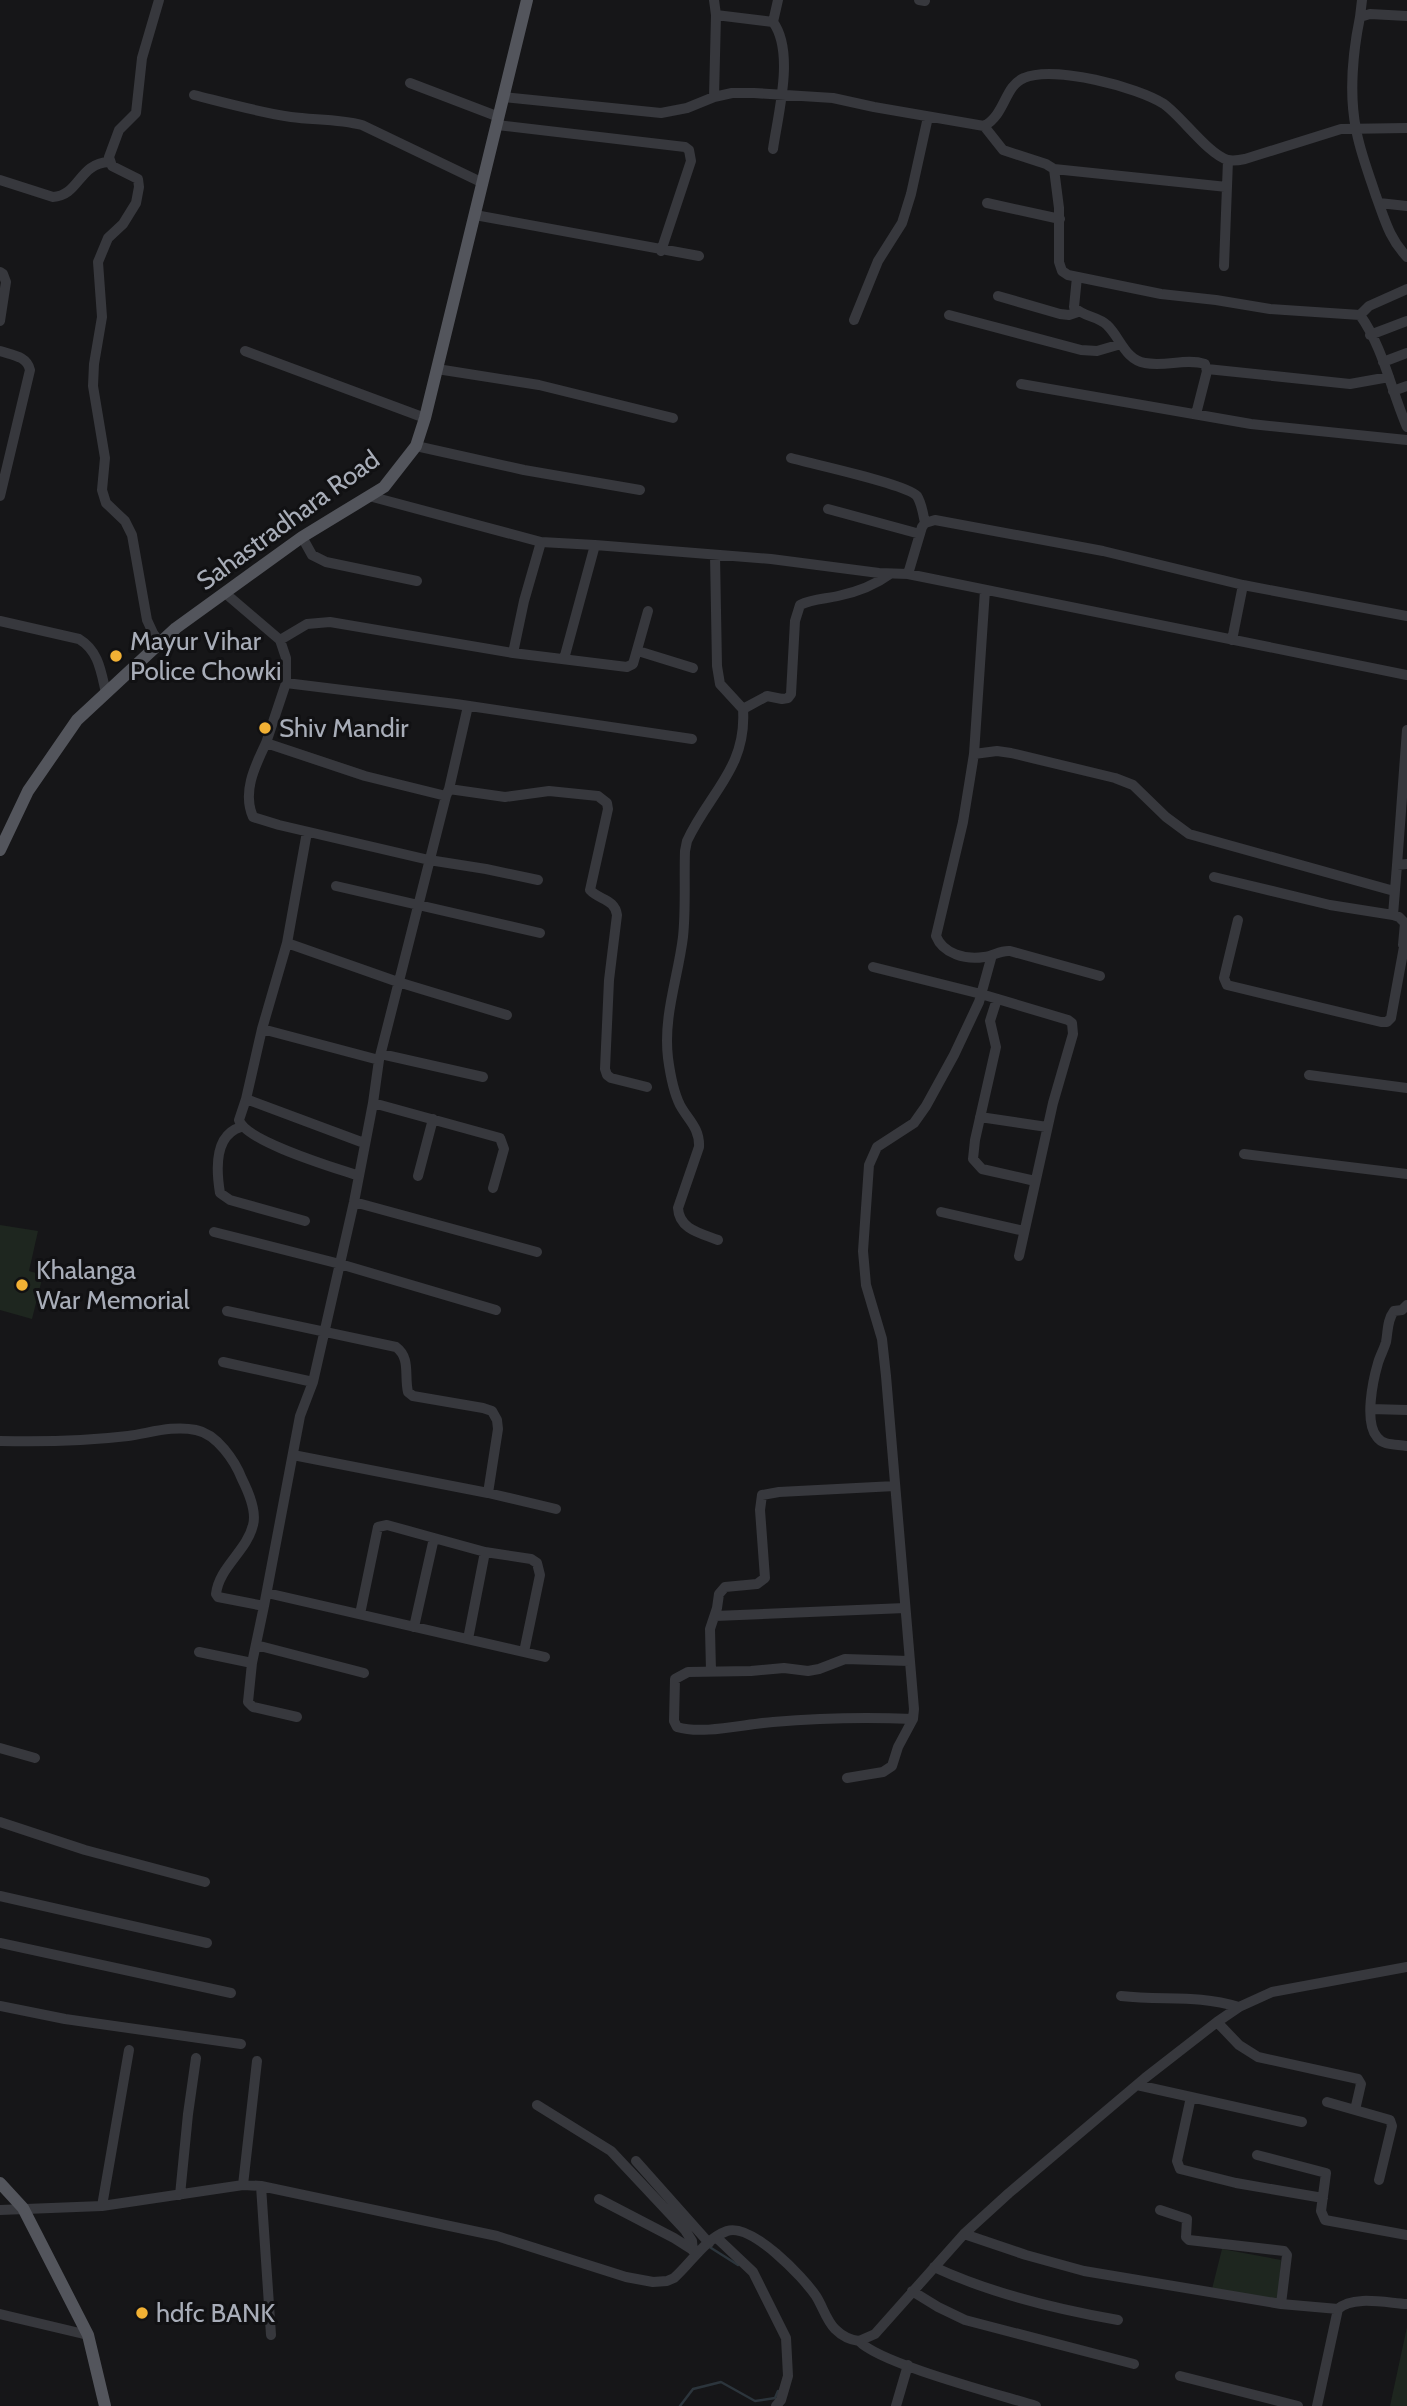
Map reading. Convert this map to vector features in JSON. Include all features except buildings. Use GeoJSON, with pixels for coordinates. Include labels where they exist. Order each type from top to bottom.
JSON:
{"type":"FeatureCollection","features":[{"type":"Feature","properties":{"kind":"main road","name":"Sahastradhara Road"},"geometry":{"type":"LineString","coordinates":[[0,850],[28,791],[77,720],[176,628],[302,537],[384,487],[416,446],[527,0]]}},
{"type":"Feature","properties":{"kind":"main road"},"geometry":{"type":"LineString","coordinates":[[0,2183],[23,2208],[88,2335],[106,2406]]}},
{"type":"Feature","properties":{"kind":"street"},"geometry":{"type":"LineString","coordinates":[[109,162],[119,130],[136,113],[142,58],[159,0]]}},
{"type":"Feature","properties":{"kind":"street"},"geometry":{"type":"LineString","coordinates":[[713,97],[716,15],[714,0]]}},
{"type":"Feature","properties":{"kind":"street"},"geometry":{"type":"LineString","coordinates":[[773,149],[784,51],[779,31],[773,22],[778,0]]}},
{"type":"Feature","properties":{"kind":"street"},"geometry":{"type":"LineString","coordinates":[[919,0],[925,1]]}},
{"type":"Feature","properties":{"kind":"street"},"geometry":{"type":"LineString","coordinates":[[1362,0],[1353,95],[1356,128],[1394,244],[1407,257]]}},
{"type":"Feature","properties":{"kind":"street"},"geometry":{"type":"LineString","coordinates":[[1360,17],[1370,14],[1407,16]]}},
{"type":"Feature","properties":{"kind":"street"},"geometry":{"type":"LineString","coordinates":[[716,15],[773,22]]}},
{"type":"Feature","properties":{"kind":"street"},"geometry":{"type":"LineString","coordinates":[[504,97],[661,113],[687,108],[713,97],[732,93],[832,98],[984,126],[993,121],[1015,83],[1022,78],[1037,75],[1077,75],[1145,94],[1161,103],[1213,150],[1228,160],[1244,159],[1321,134],[1356,128],[1407,128]]}},
{"type":"Feature","properties":{"kind":"street"},"geometry":{"type":"LineString","coordinates":[[410,83],[498,121],[685,147],[689,150],[691,161],[661,251]]}},
{"type":"Feature","properties":{"kind":"street"},"geometry":{"type":"LineString","coordinates":[[194,95],[286,116],[362,125],[483,183]]}},
{"type":"Feature","properties":{"kind":"street"},"geometry":{"type":"LineString","coordinates":[[854,320],[878,261],[901,223],[911,194],[928,117]]}},
{"type":"Feature","properties":{"kind":"street"},"geometry":{"type":"LineString","coordinates":[[984,126],[1003,150],[1054,169],[1227,187]]}},
{"type":"Feature","properties":{"kind":"street"},"geometry":{"type":"LineString","coordinates":[[1224,266],[1228,160]]}},
{"type":"Feature","properties":{"kind":"street"},"geometry":{"type":"LineString","coordinates":[[0,180],[59,197],[71,189],[92,165],[109,162]]}},
{"type":"Feature","properties":{"kind":"street"},"geometry":{"type":"LineString","coordinates":[[109,162],[111,166],[135,176],[139,187],[135,203],[123,224],[108,238],[98,262],[102,317],[93,386],[105,458],[102,490],[106,503],[129,526],[147,620],[160,643]]}},
{"type":"Feature","properties":{"kind":"street"},"geometry":{"type":"LineString","coordinates":[[1054,169],[1060,219],[1059,262],[1062,271],[1068,275],[1161,294],[1270,309],[1360,315],[1369,306],[1407,289]]}},
{"type":"Feature","properties":{"kind":"street"},"geometry":{"type":"LineString","coordinates":[[987,203],[1060,219]]}},
{"type":"Feature","properties":{"kind":"street"},"geometry":{"type":"LineString","coordinates":[[1379,203],[1407,206]]}},
{"type":"Feature","properties":{"kind":"street"},"geometry":{"type":"LineString","coordinates":[[475,215],[699,257]]}},
{"type":"Feature","properties":{"kind":"street"},"geometry":{"type":"LineString","coordinates":[[0,272],[4,274],[6,282],[0,321]]}},
{"type":"Feature","properties":{"kind":"street"},"geometry":{"type":"LineString","coordinates":[[1077,277],[1074,307],[1078,312],[1104,322],[1133,359],[1160,365],[1198,362],[1205,364],[1207,369],[1196,414]]}},
{"type":"Feature","properties":{"kind":"street"},"geometry":{"type":"LineString","coordinates":[[998,296],[1060,314],[1078,312]]}},
{"type":"Feature","properties":{"kind":"street"},"geometry":{"type":"LineString","coordinates":[[949,315],[1081,350],[1097,351],[1121,344]]}},
{"type":"Feature","properties":{"kind":"street"},"geometry":{"type":"LineString","coordinates":[[1360,315],[1383,362],[1406,423]]}},
{"type":"Feature","properties":{"kind":"street"},"geometry":{"type":"LineString","coordinates":[[1370,335],[1407,321]]}},
{"type":"Feature","properties":{"kind":"street"},"geometry":{"type":"LineString","coordinates":[[0,351],[23,359],[29,364],[30,370],[0,496]]}},
{"type":"Feature","properties":{"kind":"street"},"geometry":{"type":"LineString","coordinates":[[245,351],[425,418]]}},
{"type":"Feature","properties":{"kind":"street"},"geometry":{"type":"LineString","coordinates":[[1383,362],[1407,353]]}},
{"type":"Feature","properties":{"kind":"street"},"geometry":{"type":"LineString","coordinates":[[437,369],[539,385],[673,418]]}},
{"type":"Feature","properties":{"kind":"street"},"geometry":{"type":"LineString","coordinates":[[1207,369],[1350,384],[1389,377]]}},
{"type":"Feature","properties":{"kind":"street"},"geometry":{"type":"LineString","coordinates":[[1021,384],[1196,414],[1322,432],[1407,440]]}},
{"type":"Feature","properties":{"kind":"street"},"geometry":{"type":"LineString","coordinates":[[1393,391],[1407,386]]}},
{"type":"Feature","properties":{"kind":"street"},"geometry":{"type":"LineString","coordinates":[[416,446],[524,470],[640,490]]}},
{"type":"Feature","properties":{"kind":"street"},"geometry":{"type":"LineString","coordinates":[[791,458],[895,486],[915,494],[925,523]]}},
{"type":"Feature","properties":{"kind":"street"},"geometry":{"type":"LineString","coordinates":[[369,496],[541,542],[771,559],[908,574],[1407,675]]}},
{"type":"Feature","properties":{"kind":"street"},"geometry":{"type":"LineString","coordinates":[[828,509],[920,534]]}},
{"type":"Feature","properties":{"kind":"street"},"geometry":{"type":"LineString","coordinates":[[908,574],[925,523],[930,520],[943,521],[1103,551],[1243,585],[1407,616]]}},
{"type":"Feature","properties":{"kind":"street"},"geometry":{"type":"LineString","coordinates":[[302,537],[312,555],[326,562],[416,581]]}},
{"type":"Feature","properties":{"kind":"street"},"geometry":{"type":"LineString","coordinates":[[513,653],[541,542]]}},
{"type":"Feature","properties":{"kind":"street"},"geometry":{"type":"LineString","coordinates":[[564,659],[594,545]]}},
{"type":"Feature","properties":{"kind":"street"},"geometry":{"type":"LineString","coordinates":[[715,555],[716,638],[720,684],[743,709],[744,722],[738,753],[726,780],[687,841],[683,936],[667,1015],[668,1057],[674,1090],[699,1137],[699,1147],[678,1208],[678,1217],[689,1228],[718,1240]]}},
{"type":"Feature","properties":{"kind":"street"},"geometry":{"type":"LineString","coordinates":[[743,709],[767,696],[782,699],[791,694],[795,621],[800,605],[809,600],[840,596],[876,584],[890,574]]}},
{"type":"Feature","properties":{"kind":"street"},"geometry":{"type":"LineString","coordinates":[[1232,640],[1243,585]]}},
{"type":"Feature","properties":{"kind":"street"},"geometry":{"type":"LineString","coordinates":[[985,590],[975,754],[963,822],[936,936],[942,946],[957,954],[981,958],[998,951],[1010,951],[1100,976]]}},
{"type":"Feature","properties":{"kind":"street"},"geometry":{"type":"LineString","coordinates":[[225,593],[280,639],[286,658],[286,683],[248,792],[248,806],[253,817],[429,860],[537,880]]}},
{"type":"Feature","properties":{"kind":"street"},"geometry":{"type":"LineString","coordinates":[[280,639],[307,624],[330,622],[513,653],[627,667],[633,664],[649,611]]}},
{"type":"Feature","properties":{"kind":"street"},"geometry":{"type":"LineString","coordinates":[[0,621],[79,639],[88,645],[99,665],[106,693]]}},
{"type":"Feature","properties":{"kind":"street"},"geometry":{"type":"LineString","coordinates":[[638,650],[692,668]]}},
{"type":"Feature","properties":{"kind":"street"},"geometry":{"type":"LineString","coordinates":[[286,683],[692,739]]}},
{"type":"Feature","properties":{"kind":"street"},"geometry":{"type":"LineString","coordinates":[[297,1717],[253,1707],[248,1702],[252,1663],[300,1416],[313,1382],[354,1202],[380,1057],[468,706]]}},
{"type":"Feature","properties":{"kind":"street"},"geometry":{"type":"LineString","coordinates":[[1392,915],[1394,891],[1402,864],[1407,730]]}},
{"type":"Feature","properties":{"kind":"street"},"geometry":{"type":"LineString","coordinates":[[266,743],[365,776],[447,793],[505,797],[539,792],[565,792],[598,796],[607,803],[608,809],[590,890],[613,904],[617,915],[608,980],[605,1069],[611,1079],[647,1087]]}},
{"type":"Feature","properties":{"kind":"street"},"geometry":{"type":"LineString","coordinates":[[975,754],[997,751],[1011,753],[1115,778],[1133,785],[1166,817],[1189,834],[1394,891]]}},
{"type":"Feature","properties":{"kind":"street"},"geometry":{"type":"LineString","coordinates":[[307,832],[287,943],[239,1120],[241,1127],[290,1153],[359,1176]]}},
{"type":"Feature","properties":{"kind":"street"},"geometry":{"type":"LineString","coordinates":[[1214,877],[1330,905],[1399,917],[1405,923],[1405,948],[1391,1018],[1387,1022],[1381,1022],[1227,985],[1224,978],[1238,920]]}},
{"type":"Feature","properties":{"kind":"street"},"geometry":{"type":"LineString","coordinates":[[336,886],[540,933]]}},
{"type":"Feature","properties":{"kind":"street"},"geometry":{"type":"LineString","coordinates":[[287,943],[398,982],[507,1015]]}},
{"type":"Feature","properties":{"kind":"street"},"geometry":{"type":"LineString","coordinates":[[847,1779],[883,1772],[892,1766],[898,1747],[913,1719],[882,1339],[872,1311],[865,1274],[864,1215],[869,1165],[877,1147],[914,1123],[926,1106],[954,1055],[981,994],[992,955]]}},
{"type":"Feature","properties":{"kind":"street"},"geometry":{"type":"LineString","coordinates":[[873,967],[981,994],[1072,1023],[1073,1034],[1048,1127],[1019,1256]]}},
{"type":"Feature","properties":{"kind":"street"},"geometry":{"type":"LineString","coordinates":[[997,999],[990,1021],[996,1047],[975,1140],[975,1163],[982,1169],[1035,1181]]}},
{"type":"Feature","properties":{"kind":"street"},"geometry":{"type":"LineString","coordinates":[[262,1029],[380,1057],[483,1077]]}},
{"type":"Feature","properties":{"kind":"street"},"geometry":{"type":"LineString","coordinates":[[1309,1075],[1407,1088]]}},
{"type":"Feature","properties":{"kind":"street"},"geometry":{"type":"LineString","coordinates":[[246,1099],[364,1143]]}},
{"type":"Feature","properties":{"kind":"street"},"geometry":{"type":"LineString","coordinates":[[373,1103],[503,1140],[504,1149],[493,1188]]}},
{"type":"Feature","properties":{"kind":"street"},"geometry":{"type":"LineString","coordinates":[[980,1117],[1048,1127]]}},
{"type":"Feature","properties":{"kind":"street"},"geometry":{"type":"LineString","coordinates":[[418,1176],[433,1119]]}},
{"type":"Feature","properties":{"kind":"street"},"geometry":{"type":"LineString","coordinates":[[241,1127],[227,1133],[223,1139],[219,1156],[220,1193],[230,1200],[305,1221]]}},
{"type":"Feature","properties":{"kind":"street"},"geometry":{"type":"LineString","coordinates":[[1244,1154],[1407,1174]]}},
{"type":"Feature","properties":{"kind":"street"},"geometry":{"type":"LineString","coordinates":[[354,1202],[537,1252]]}},
{"type":"Feature","properties":{"kind":"street"},"geometry":{"type":"LineString","coordinates":[[941,1212],[1024,1231]]}},
{"type":"Feature","properties":{"kind":"street"},"geometry":{"type":"LineString","coordinates":[[214,1232],[340,1264],[496,1310]]}},
{"type":"Feature","properties":{"kind":"street"},"geometry":{"type":"LineString","coordinates":[[1407,1306],[1394,1311],[1389,1318],[1385,1345],[1378,1360],[1373,1385],[1370,1421],[1376,1436],[1384,1443],[1407,1446]]}},
{"type":"Feature","properties":{"kind":"street"},"geometry":{"type":"LineString","coordinates":[[227,1311],[396,1347],[406,1359],[407,1387],[413,1396],[492,1411],[498,1429],[488,1493]]}},
{"type":"Feature","properties":{"kind":"street"},"geometry":{"type":"LineString","coordinates":[[223,1363],[313,1382]]}},
{"type":"Feature","properties":{"kind":"street"},"geometry":{"type":"LineString","coordinates":[[1371,1409],[1407,1410]]}},
{"type":"Feature","properties":{"kind":"street"},"geometry":{"type":"LineString","coordinates":[[0,1441],[96,1439],[173,1429],[198,1430],[205,1433],[218,1443],[238,1468],[247,1489],[254,1523],[245,1545],[220,1578],[215,1594],[218,1597],[264,1606]]}},
{"type":"Feature","properties":{"kind":"street"},"geometry":{"type":"LineString","coordinates":[[293,1455],[556,1509]]}},
{"type":"Feature","properties":{"kind":"street"},"geometry":{"type":"LineString","coordinates":[[711,1671],[710,1629],[719,1594],[725,1587],[757,1584],[765,1578],[760,1510],[762,1495],[895,1486]]}},
{"type":"Feature","properties":{"kind":"street"},"geometry":{"type":"LineString","coordinates":[[360,1614],[378,1527],[387,1525],[485,1552],[531,1559],[537,1563],[540,1575],[524,1652]]}},
{"type":"Feature","properties":{"kind":"street"},"geometry":{"type":"LineString","coordinates":[[414,1627],[434,1538]]}},
{"type":"Feature","properties":{"kind":"street"},"geometry":{"type":"LineString","coordinates":[[468,1639],[485,1552]]}},
{"type":"Feature","properties":{"kind":"street"},"geometry":{"type":"LineString","coordinates":[[267,1593],[545,1657]]}},
{"type":"Feature","properties":{"kind":"street"},"geometry":{"type":"LineString","coordinates":[[715,1616],[905,1608]]}},
{"type":"Feature","properties":{"kind":"street"},"geometry":{"type":"LineString","coordinates":[[256,1645],[364,1673]]}},
{"type":"Feature","properties":{"kind":"street"},"geometry":{"type":"LineString","coordinates":[[199,1652],[252,1663]]}},
{"type":"Feature","properties":{"kind":"street"},"geometry":{"type":"LineString","coordinates":[[909,1661],[845,1660],[808,1671],[784,1668],[688,1672],[675,1679],[674,1721],[677,1727],[704,1730],[785,1721],[867,1717],[913,1719]]}},
{"type":"Feature","properties":{"kind":"street"},"geometry":{"type":"LineString","coordinates":[[0,1748],[35,1758]]}},
{"type":"Feature","properties":{"kind":"street"},"geometry":{"type":"LineString","coordinates":[[0,1822],[85,1850],[205,1882]]}},
{"type":"Feature","properties":{"kind":"street"},"geometry":{"type":"LineString","coordinates":[[0,1896],[206,1943]]}},
{"type":"Feature","properties":{"kind":"street"},"geometry":{"type":"LineString","coordinates":[[0,1943],[232,1993]]}},
{"type":"Feature","properties":{"kind":"street"},"geometry":{"type":"LineString","coordinates":[[859,2341],[875,2334],[964,2234],[1030,2175],[1217,2022],[1240,2007],[1272,1992],[1407,1967]]}},
{"type":"Feature","properties":{"kind":"street"},"geometry":{"type":"LineString","coordinates":[[1121,1996],[1144,1999],[1209,1999],[1240,2007]]}},
{"type":"Feature","properties":{"kind":"street"},"geometry":{"type":"LineString","coordinates":[[0,2006],[65,2019],[241,2044]]}},
{"type":"Feature","properties":{"kind":"street"},"geometry":{"type":"LineString","coordinates":[[1217,2022],[1239,2045],[1258,2057],[1358,2078],[1361,2088],[1355,2110]]}},
{"type":"Feature","properties":{"kind":"street"},"geometry":{"type":"LineString","coordinates":[[102,2206],[130,2050]]}},
{"type":"Feature","properties":{"kind":"street"},"geometry":{"type":"LineString","coordinates":[[180,2195],[197,2058]]}},
{"type":"Feature","properties":{"kind":"street"},"geometry":{"type":"LineString","coordinates":[[243,2185],[257,2061]]}},
{"type":"Feature","properties":{"kind":"street"},"geometry":{"type":"LineString","coordinates":[[1137,2085],[1303,2122]]}},
{"type":"Feature","properties":{"kind":"street"},"geometry":{"type":"LineString","coordinates":[[1191,2097],[1177,2161],[1180,2169],[1236,2183],[1323,2198]]}},
{"type":"Feature","properties":{"kind":"street"},"geometry":{"type":"LineString","coordinates":[[1327,2102],[1387,2118],[1392,2123],[1379,2180]]}},
{"type":"Feature","properties":{"kind":"street"},"geometry":{"type":"LineString","coordinates":[[537,2105],[605,2147],[623,2162],[692,2241],[753,2272],[786,2337],[788,2376],[781,2400],[776,2406]]}},
{"type":"Feature","properties":{"kind":"street"},"geometry":{"type":"LineString","coordinates":[[1257,2155],[1326,2173],[1321,2211],[1325,2220],[1407,2235]]}},
{"type":"Feature","properties":{"kind":"street"},"geometry":{"type":"LineString","coordinates":[[636,2161],[704,2246]]}},
{"type":"Feature","properties":{"kind":"street"},"geometry":{"type":"LineString","coordinates":[[0,2210],[102,2206],[243,2185],[261,2186],[497,2236],[641,2280],[667,2281],[680,2273],[704,2246],[734,2229],[756,2238],[792,2269],[810,2290],[834,2328],[844,2336],[859,2341],[872,2352],[1036,2406]]}},
{"type":"Feature","properties":{"kind":"street"},"geometry":{"type":"LineString","coordinates":[[261,2186],[271,2334]]}},
{"type":"Feature","properties":{"kind":"street"},"geometry":{"type":"LineString","coordinates":[[599,2199],[704,2246]]}},
{"type":"Feature","properties":{"kind":"street"},"geometry":{"type":"LineString","coordinates":[[1160,2210],[1187,2219],[1186,2237],[1189,2240],[1284,2252],[1287,2255],[1282,2304]]}},
{"type":"Feature","properties":{"kind":"street"},"geometry":{"type":"LineString","coordinates":[[964,2234],[1084,2271],[1282,2304],[1338,2309]]}},
{"type":"Feature","properties":{"kind":"street"},"geometry":{"type":"LineString","coordinates":[[934,2267],[970,2283],[1049,2306],[1118,2320]]}},
{"type":"Feature","properties":{"kind":"street"},"geometry":{"type":"LineString","coordinates":[[912,2291],[965,2320],[1134,2364]]}},
{"type":"Feature","properties":{"kind":"street"},"geometry":{"type":"LineString","coordinates":[[1317,2406],[1338,2309],[1356,2302],[1407,2304]]}},
{"type":"Feature","properties":{"kind":"street"},"geometry":{"type":"LineString","coordinates":[[0,2314],[88,2335]]}},
{"type":"Feature","properties":{"kind":"street"},"geometry":{"type":"LineString","coordinates":[[896,2406],[908,2365]]}},
{"type":"Feature","properties":{"kind":"street"},"geometry":{"type":"LineString","coordinates":[[1180,2376],[1298,2406]]}},
{"type":"Feature","properties":{"kind":"shaded area"},"geometry":{"type":"Polygon","coordinates":[[[0,1225],[38,1231],[29,1271],[43,1275],[32,1319],[0,1310],[0,1225]]]}},
{"type":"Feature","properties":{"kind":"shaded area"},"geometry":{"type":"Polygon","coordinates":[[[1222,2249],[1281,2260],[1278,2302],[1212,2289],[1222,2249]]]}},
{"type":"Feature","properties":{"kind":"shaded area"},"geometry":{"type":"Polygon","coordinates":[[[1407,2327],[1407,2406],[1390,2406],[1407,2327]]]}},
{"type":"Feature","properties":{"kind":"waterway"},"geometry":{"type":"LineString","coordinates":[[708,2246],[738,2265]]}},
{"type":"Feature","properties":{"kind":"waterway"},"geometry":{"type":"LineString","coordinates":[[680,2406],[693,2389],[721,2382],[755,2401],[775,2398],[778,2391]]}},
{"type":"Feature","properties":{"kind":"place","name":"Mayur Vihar Police Chowki"},"geometry":{"type":"Point","coordinates":[116,656]}},
{"type":"Feature","properties":{"kind":"place","name":"Shiv Mandir"},"geometry":{"type":"Point","coordinates":[265,728]}},
{"type":"Feature","properties":{"kind":"place","name":"Khalanga War Memorial"},"geometry":{"type":"Point","coordinates":[22,1285]}},
{"type":"Feature","properties":{"kind":"place","name":"hdfc BANK"},"geometry":{"type":"Point","coordinates":[142,2313]}}]}
